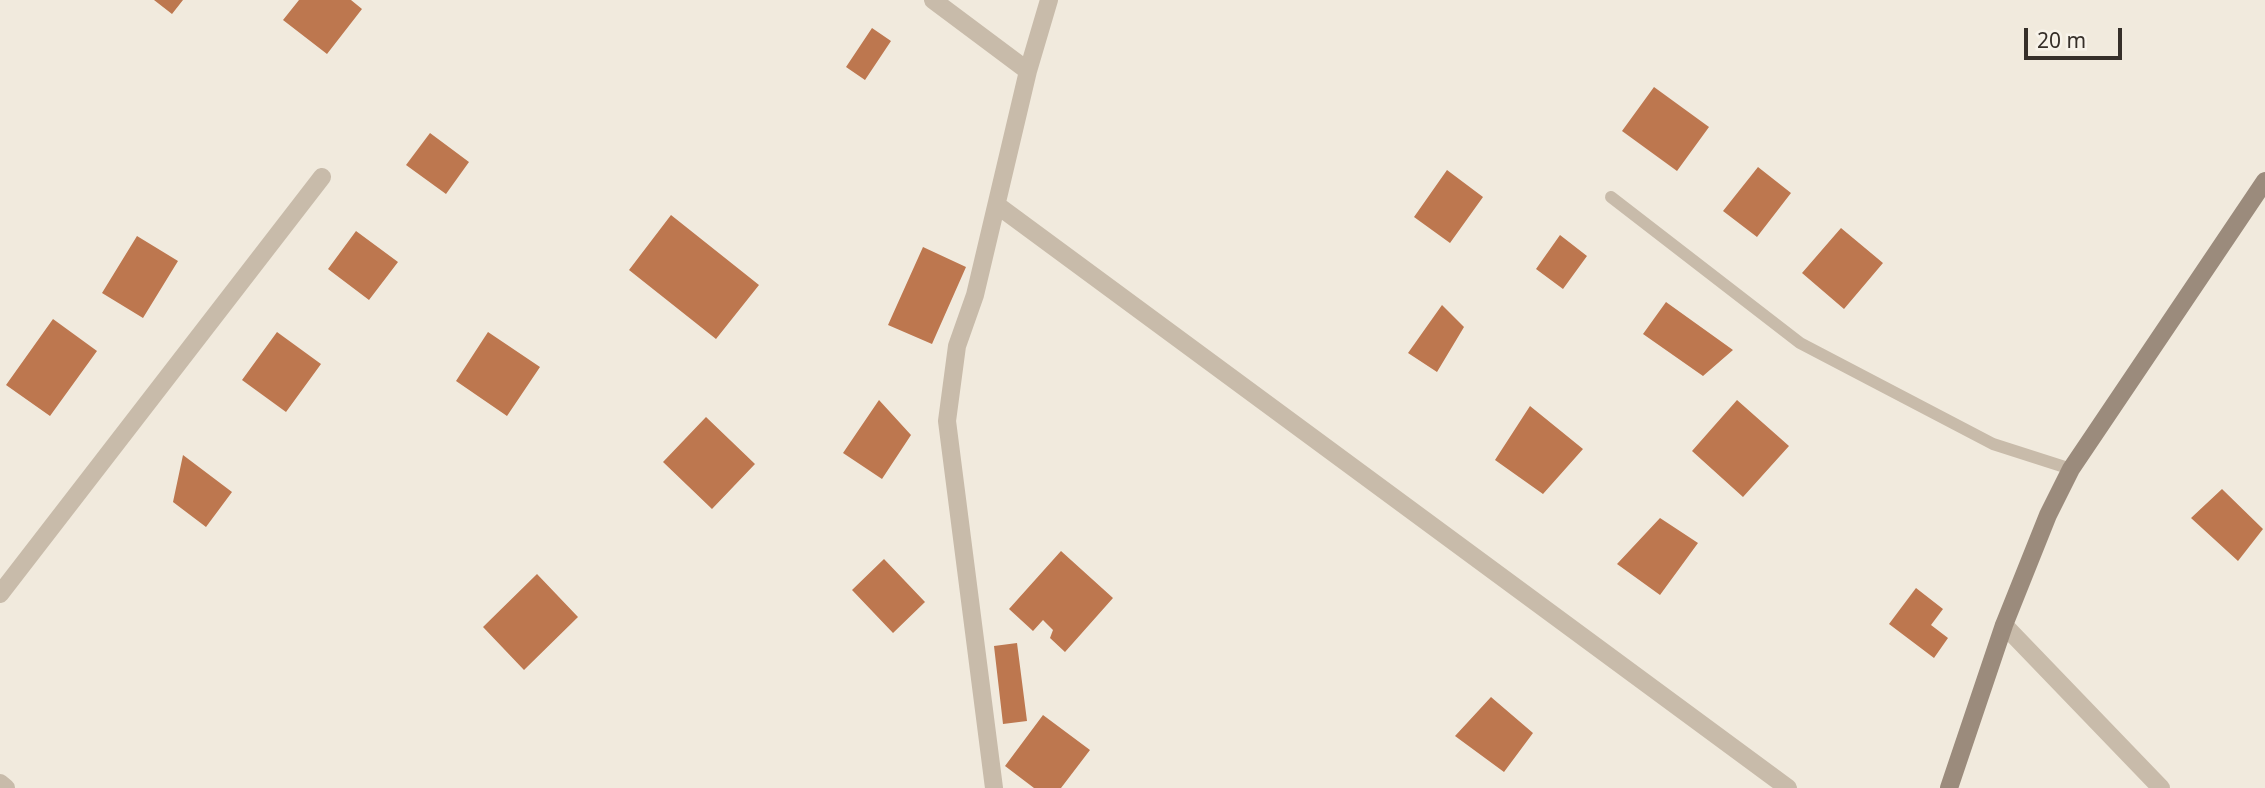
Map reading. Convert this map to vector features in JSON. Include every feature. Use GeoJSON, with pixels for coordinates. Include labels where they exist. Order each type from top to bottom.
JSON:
{"type":"FeatureCollection","features":[{"type":"Feature","properties":{"kind":"street"},"geometry":{"type":"LineString","coordinates":[[933,0],[1028,71]]}},
{"type":"Feature","properties":{"kind":"street"},"geometry":{"type":"LineString","coordinates":[[994,788],[947,421],[957,346],[975,295],[1028,71],[1049,0]]}},
{"type":"Feature","properties":{"kind":"street"},"geometry":{"type":"LineString","coordinates":[[0,594],[322,177]]}},
{"type":"Feature","properties":{"kind":"street"},"geometry":{"type":"LineString","coordinates":[[1949,788],[2004,625],[2048,515],[2071,469],[2265,182]]}},
{"type":"Feature","properties":{"kind":"street"},"geometry":{"type":"LineString","coordinates":[[997,205],[1787,788]]}},
{"type":"Feature","properties":{"kind":"street"},"geometry":{"type":"LineString","coordinates":[[2004,625],[2161,788]]}},
{"type":"Feature","properties":{"kind":"street"},"geometry":{"type":"LineString","coordinates":[[0,783],[6,788]]}},
{"type":"Feature","properties":{"kind":"lane"},"geometry":{"type":"LineString","coordinates":[[1611,197],[1800,343],[1993,444],[2071,469]]}},
{"type":"Feature","properties":{"kind":"building"},"geometry":{"type":"Polygon","coordinates":[[[154,0],[183,0],[172,14],[154,0]]]}},
{"type":"Feature","properties":{"kind":"building"},"geometry":{"type":"Polygon","coordinates":[[[299,0],[351,0],[362,9],[327,54],[283,20],[299,0]]]}},
{"type":"Feature","properties":{"kind":"building"},"geometry":{"type":"Polygon","coordinates":[[[872,28],[891,41],[865,80],[846,67],[872,28]]]}},
{"type":"Feature","properties":{"kind":"building"},"geometry":{"type":"Polygon","coordinates":[[[1654,87],[1709,127],[1677,171],[1622,131],[1654,87]]]}},
{"type":"Feature","properties":{"kind":"building"},"geometry":{"type":"Polygon","coordinates":[[[430,133],[469,162],[446,194],[406,165],[430,133]]]}},
{"type":"Feature","properties":{"kind":"building"},"geometry":{"type":"Polygon","coordinates":[[[1758,167],[1791,193],[1757,237],[1723,211],[1758,167]]]}},
{"type":"Feature","properties":{"kind":"building"},"geometry":{"type":"Polygon","coordinates":[[[1447,170],[1483,197],[1450,243],[1414,217],[1447,170]]]}},
{"type":"Feature","properties":{"kind":"building"},"geometry":{"type":"Polygon","coordinates":[[[671,215],[759,285],[716,339],[629,270],[671,215]]]}},
{"type":"Feature","properties":{"kind":"building"},"geometry":{"type":"Polygon","coordinates":[[[1841,228],[1883,263],[1844,309],[1802,273],[1841,228]]]}},
{"type":"Feature","properties":{"kind":"building"},"geometry":{"type":"Polygon","coordinates":[[[356,231],[398,262],[369,300],[328,269],[356,231]]]}},
{"type":"Feature","properties":{"kind":"building"},"geometry":{"type":"Polygon","coordinates":[[[1560,235],[1587,256],[1563,289],[1536,269],[1560,235]]]}},
{"type":"Feature","properties":{"kind":"building"},"geometry":{"type":"Polygon","coordinates":[[[137,236],[178,261],[143,318],[102,293],[137,236]]]}},
{"type":"Feature","properties":{"kind":"building"},"geometry":{"type":"Polygon","coordinates":[[[923,247],[966,267],[932,344],[888,325],[923,247]]]}},
{"type":"Feature","properties":{"kind":"building"},"geometry":{"type":"Polygon","coordinates":[[[1666,302],[1733,350],[1703,376],[1643,334],[1666,302]]]}},
{"type":"Feature","properties":{"kind":"building"},"geometry":{"type":"Polygon","coordinates":[[[1442,305],[1464,327],[1437,372],[1408,353],[1442,305]]]}},
{"type":"Feature","properties":{"kind":"building"},"geometry":{"type":"Polygon","coordinates":[[[53,319],[97,351],[50,416],[6,385],[53,319]]]}},
{"type":"Feature","properties":{"kind":"building"},"geometry":{"type":"Polygon","coordinates":[[[277,332],[321,364],[286,412],[242,380],[277,332]]]}},
{"type":"Feature","properties":{"kind":"building"},"geometry":{"type":"Polygon","coordinates":[[[488,332],[540,367],[507,416],[456,381],[488,332]]]}},
{"type":"Feature","properties":{"kind":"building"},"geometry":{"type":"Polygon","coordinates":[[[879,400],[911,435],[882,479],[843,453],[879,400]]]}},
{"type":"Feature","properties":{"kind":"building"},"geometry":{"type":"Polygon","coordinates":[[[1737,400],[1789,446],[1743,497],[1692,451],[1737,400]]]}},
{"type":"Feature","properties":{"kind":"building"},"geometry":{"type":"Polygon","coordinates":[[[1530,406],[1583,449],[1543,494],[1495,460],[1530,406]]]}},
{"type":"Feature","properties":{"kind":"building"},"geometry":{"type":"Polygon","coordinates":[[[706,417],[755,464],[712,509],[663,462],[706,417]]]}},
{"type":"Feature","properties":{"kind":"building"},"geometry":{"type":"Polygon","coordinates":[[[183,455],[232,492],[206,527],[173,502],[183,455]]]}},
{"type":"Feature","properties":{"kind":"building"},"geometry":{"type":"Polygon","coordinates":[[[2222,489],[2263,529],[2238,561],[2191,518],[2222,489]]]}},
{"type":"Feature","properties":{"kind":"building"},"geometry":{"type":"Polygon","coordinates":[[[1660,518],[1698,543],[1660,595],[1617,564],[1660,518]]]}},
{"type":"Feature","properties":{"kind":"building"},"geometry":{"type":"Polygon","coordinates":[[[1061,551],[1113,598],[1065,652],[1050,638],[1053,630],[1043,620],[1033,631],[1009,609],[1061,551]]]}},
{"type":"Feature","properties":{"kind":"building"},"geometry":{"type":"Polygon","coordinates":[[[884,559],[925,602],[893,633],[852,590],[884,559]]]}},
{"type":"Feature","properties":{"kind":"building"},"geometry":{"type":"Polygon","coordinates":[[[537,574],[578,617],[524,670],[483,627],[537,574]]]}},
{"type":"Feature","properties":{"kind":"building"},"geometry":{"type":"Polygon","coordinates":[[[1916,588],[1943,609],[1931,625],[1948,638],[1934,658],[1889,624],[1916,588]]]}},
{"type":"Feature","properties":{"kind":"building"},"geometry":{"type":"Polygon","coordinates":[[[1017,643],[1027,721],[1003,724],[994,646],[1017,643]]]}},
{"type":"Feature","properties":{"kind":"building"},"geometry":{"type":"Polygon","coordinates":[[[1491,697],[1533,733],[1504,772],[1455,736],[1491,697]]]}},
{"type":"Feature","properties":{"kind":"building"},"geometry":{"type":"Polygon","coordinates":[[[1043,715],[1090,750],[1061,788],[1034,788],[1005,766],[1043,715]]]}}]}
